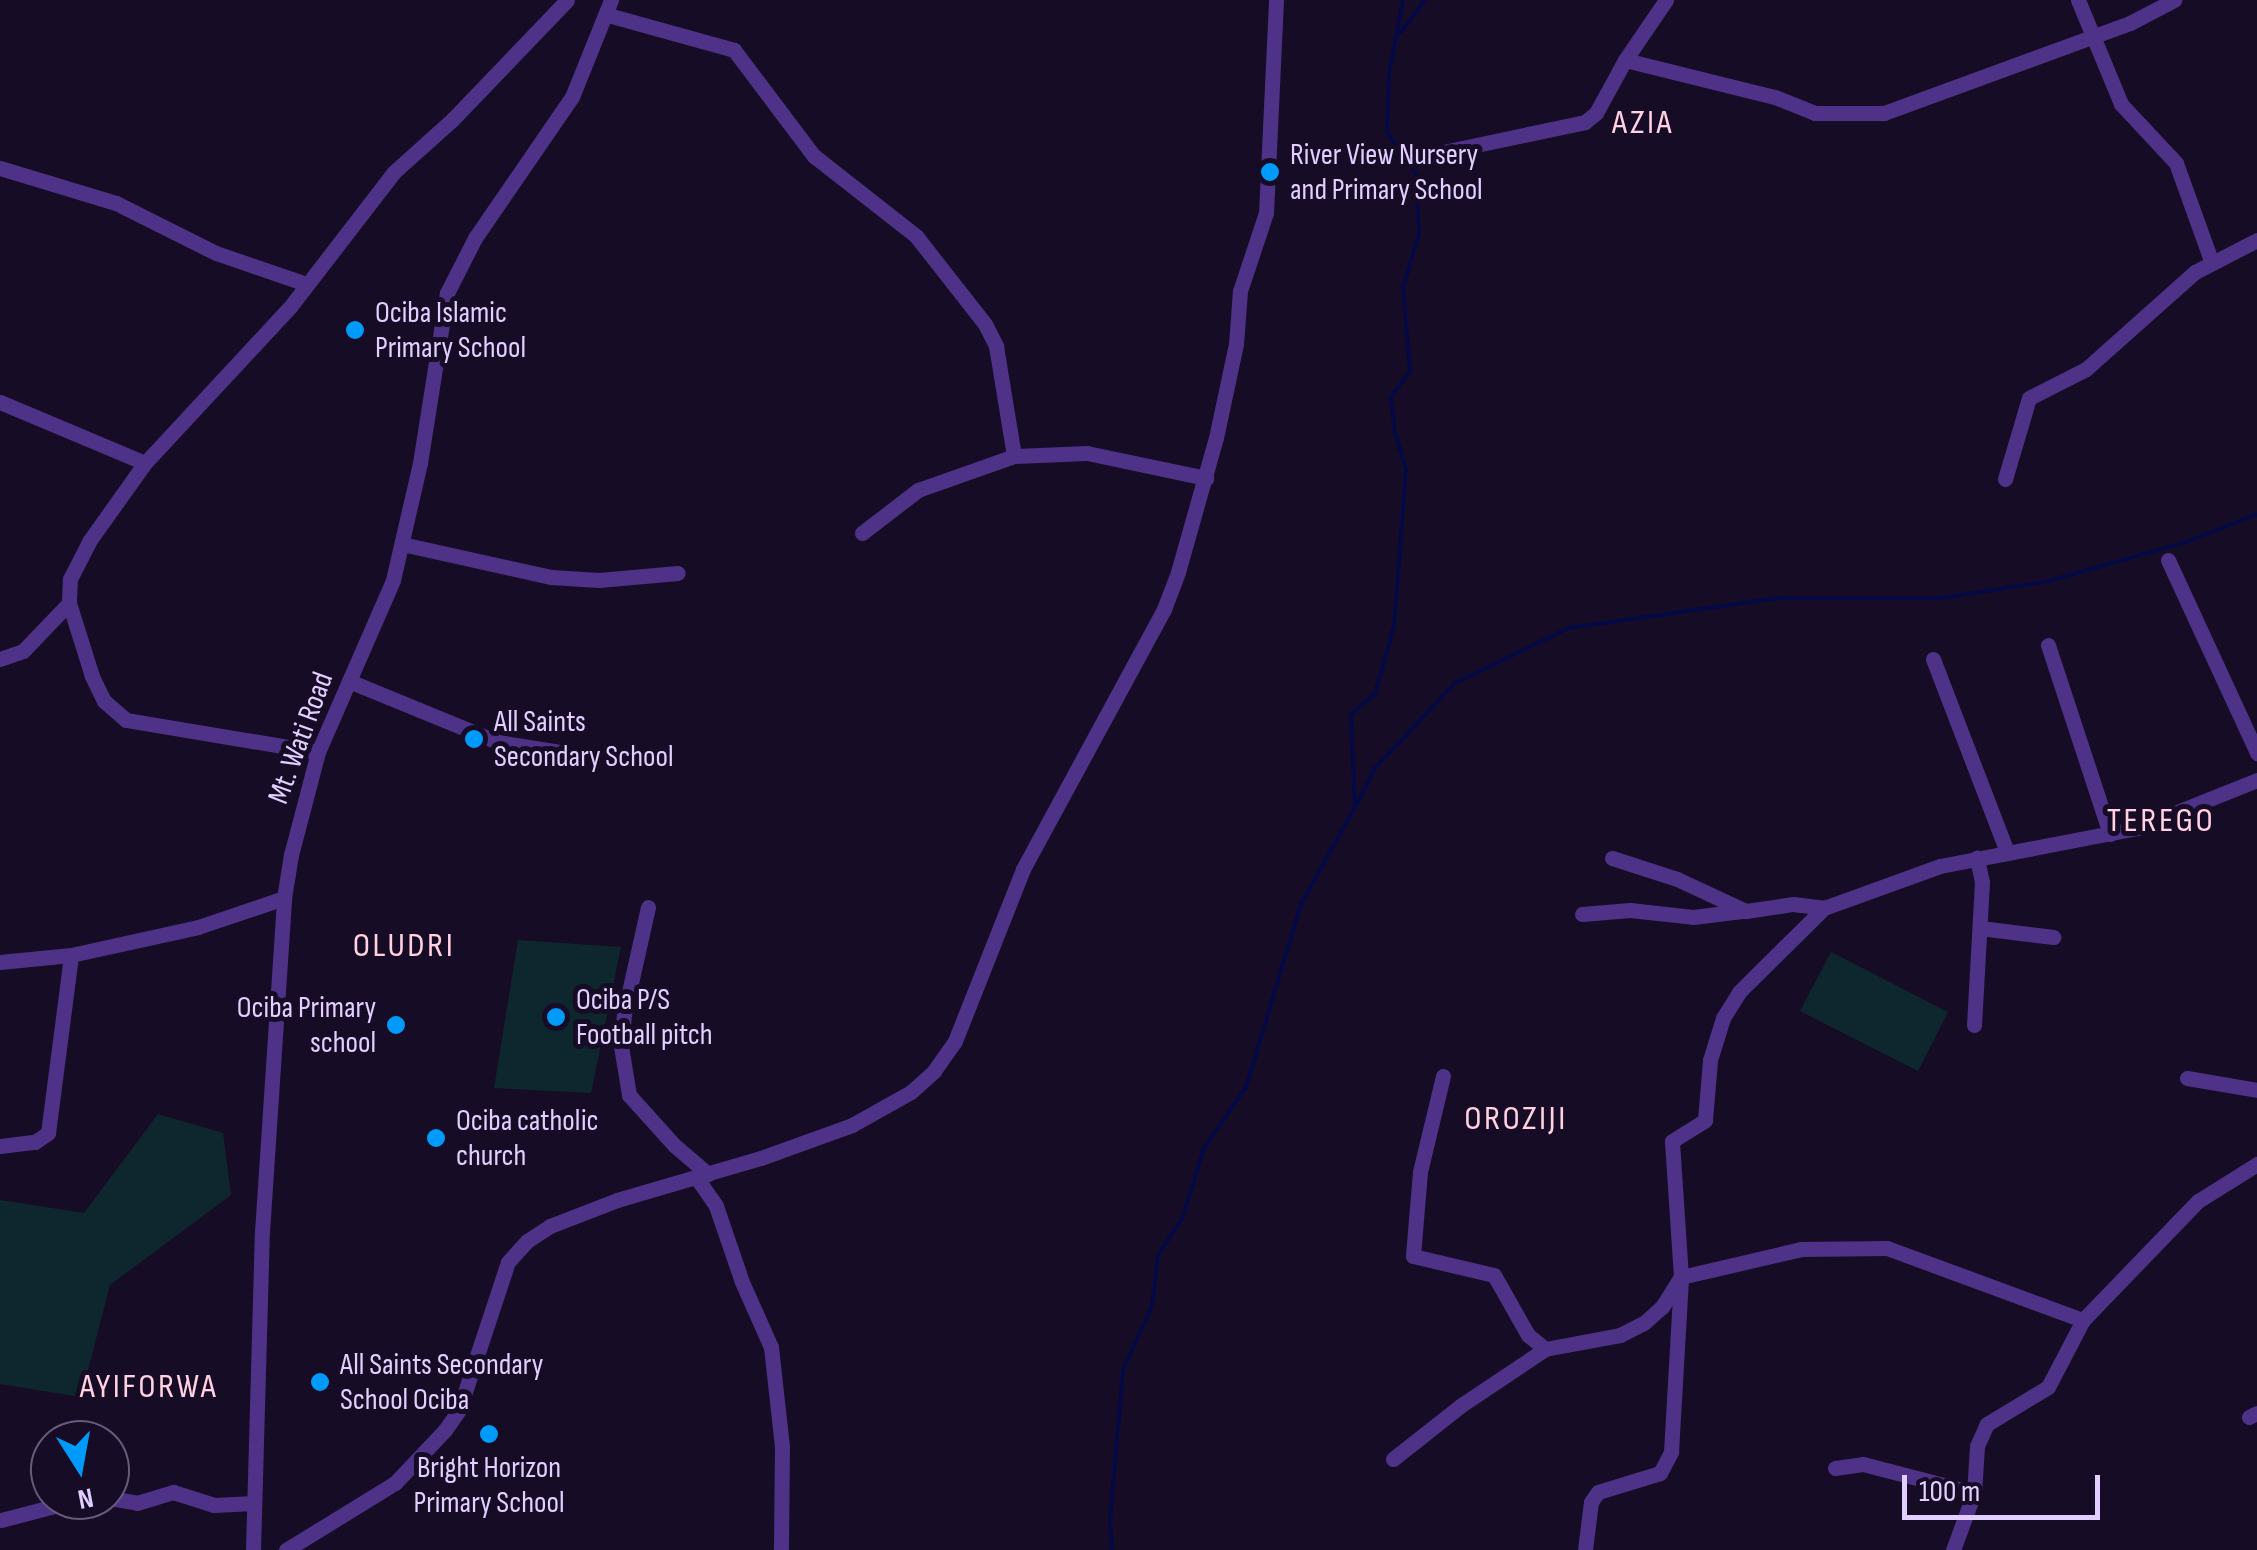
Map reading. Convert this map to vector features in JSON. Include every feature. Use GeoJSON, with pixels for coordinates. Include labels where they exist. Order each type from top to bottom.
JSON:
{"type":"FeatureCollection","features":[{"type":"Feature","properties":{"kind":"street"},"geometry":{"type":"LineString","coordinates":[[318,752],[126,720],[104,700],[92,676],[69,602],[70,579],[78,560],[145,464],[269,332],[394,172],[452,120],[568,0]]}},
{"type":"Feature","properties":{"kind":"street"},"geometry":{"type":"LineString","coordinates":[[286,1550],[395,1483],[445,1430],[459,1410],[508,1262],[526,1241],[589,1210],[852,1125],[910,1092],[934,1071],[964,1022],[1039,834],[1164,609],[1194,503],[1206,478],[1236,344],[1240,291],[1266,213],[1276,0]]}},
{"type":"Feature","properties":{"kind":"street"},"geometry":{"type":"LineString","coordinates":[[1443,152],[1551,126],[1585,122],[1596,113],[1625,60],[1666,0]]}},
{"type":"Feature","properties":{"kind":"street"},"geometry":{"type":"LineString","coordinates":[[2078,0],[2121,104],[2176,164],[2212,262]]}},
{"type":"Feature","properties":{"kind":"street"},"geometry":{"type":"LineString","coordinates":[[1625,60],[1839,116],[1884,113],[2095,36],[2174,0]]}},
{"type":"Feature","properties":{"kind":"street"},"geometry":{"type":"LineString","coordinates":[[609,8],[734,50],[814,156],[916,236],[985,324],[996,346],[1014,456]]}},
{"type":"Feature","properties":{"kind":"street","name":"Mt. Wati Road"},"geometry":{"type":"LineString","coordinates":[[253,1550],[262,1232],[284,898],[318,752],[393,580],[432,396],[447,293],[475,238],[564,110],[609,8]]}},
{"type":"Feature","properties":{"kind":"street"},"geometry":{"type":"LineString","coordinates":[[0,168],[116,203],[204,248],[306,284]]}},
{"type":"Feature","properties":{"kind":"street"},"geometry":{"type":"LineString","coordinates":[[2005,479],[2030,398],[2086,370],[2180,283],[2257,240]]}},
{"type":"Feature","properties":{"kind":"street"},"geometry":{"type":"LineString","coordinates":[[0,402],[145,464]]}},
{"type":"Feature","properties":{"kind":"street"},"geometry":{"type":"LineString","coordinates":[[862,533],[918,490],[1014,456],[1087,454],[1206,478]]}},
{"type":"Feature","properties":{"kind":"street"},"geometry":{"type":"LineString","coordinates":[[402,544],[550,577],[599,580],[678,573]]}},
{"type":"Feature","properties":{"kind":"street"},"geometry":{"type":"LineString","coordinates":[[2168,560],[2257,754]]}},
{"type":"Feature","properties":{"kind":"street"},"geometry":{"type":"LineString","coordinates":[[0,659],[18,656],[69,602]]}},
{"type":"Feature","properties":{"kind":"street"},"geometry":{"type":"LineString","coordinates":[[2048,646],[2110,834]]}},
{"type":"Feature","properties":{"kind":"street"},"geometry":{"type":"LineString","coordinates":[[1933,659],[2007,852]]}},
{"type":"Feature","properties":{"kind":"street"},"geometry":{"type":"LineString","coordinates":[[349,681],[498,742],[574,754]]}},
{"type":"Feature","properties":{"kind":"street"},"geometry":{"type":"LineString","coordinates":[[1585,1550],[1590,1502],[1598,1492],[1660,1473],[1671,1452],[1681,1278],[1672,1141],[1705,1120],[1710,1060],[1732,1002],[1824,908],[1902,878],[1977,858],[2110,834],[2257,780]]}},
{"type":"Feature","properties":{"kind":"street"},"geometry":{"type":"LineString","coordinates":[[1612,858],[1676,879],[1746,911]]}},
{"type":"Feature","properties":{"kind":"street"},"geometry":{"type":"LineString","coordinates":[[1974,1025],[1982,882],[1977,858]]}},
{"type":"Feature","properties":{"kind":"street"},"geometry":{"type":"LineString","coordinates":[[0,962],[70,955],[198,927],[284,898]]}},
{"type":"Feature","properties":{"kind":"street"},"geometry":{"type":"LineString","coordinates":[[1582,914],[1630,910],[1693,917],[1792,904],[1824,908]]}},
{"type":"Feature","properties":{"kind":"street"},"geometry":{"type":"LineString","coordinates":[[648,908],[624,1014],[622,1046],[629,1095],[702,1175],[771,1347],[782,1447],[781,1550]]}},
{"type":"Feature","properties":{"kind":"street"},"geometry":{"type":"LineString","coordinates":[[1980,928],[2053,937]]}},
{"type":"Feature","properties":{"kind":"street"},"geometry":{"type":"LineString","coordinates":[[0,1146],[35,1142],[48,1133],[70,955]]}},
{"type":"Feature","properties":{"kind":"street"},"geometry":{"type":"LineString","coordinates":[[1443,1076],[1420,1172],[1413,1256],[1494,1274],[1528,1336],[1545,1350]]}},
{"type":"Feature","properties":{"kind":"street"},"geometry":{"type":"LineString","coordinates":[[2187,1078],[2257,1090]]}},
{"type":"Feature","properties":{"kind":"street"},"geometry":{"type":"LineString","coordinates":[[1954,1550],[1974,1494],[1977,1446],[1987,1424],[2048,1387],[2084,1320],[2198,1200],[2257,1164]]}},
{"type":"Feature","properties":{"kind":"street"},"geometry":{"type":"LineString","coordinates":[[1393,1459],[1460,1406],[1545,1350],[1620,1335],[1644,1323],[1662,1307],[1681,1278],[1801,1249],[1887,1248],[2084,1320]]}},
{"type":"Feature","properties":{"kind":"street"},"geometry":{"type":"LineString","coordinates":[[1835,1468],[1863,1464],[1974,1494]]}},
{"type":"Feature","properties":{"kind":"street"},"geometry":{"type":"LineString","coordinates":[[130,1502],[137,1504],[173,1492],[214,1505],[254,1503]]}},
{"type":"Feature","properties":{"kind":"street"},"geometry":{"type":"LineString","coordinates":[[1,1520],[30,1512]]}},
{"type":"Feature","properties":{"kind":"shaded area","name":"Ociba P/S Football pitch"},"geometry":{"type":"Polygon","coordinates":[[[518,940],[621,947],[591,1093],[494,1088],[518,940]]]}},
{"type":"Feature","properties":{"kind":"shaded area"},"geometry":{"type":"Polygon","coordinates":[[[1831,952],[1948,1012],[1918,1071],[1800,1011],[1831,952]]]}},
{"type":"Feature","properties":{"kind":"shaded area"},"geometry":{"type":"Polygon","coordinates":[[[158,1114],[223,1133],[231,1195],[110,1285],[81,1397],[0,1384],[0,1200],[84,1213],[158,1114]]]}},
{"type":"Feature","properties":{"kind":"waterway"},"geometry":{"type":"LineString","coordinates":[[1112,1550],[1110,1521],[1123,1370],[1152,1306],[1158,1255],[1183,1217],[1204,1148],[1246,1087],[1301,904],[1355,807],[1351,714],[1375,694],[1394,626],[1406,469],[1395,434],[1391,397],[1410,371],[1403,288],[1419,233],[1416,174],[1387,132],[1389,74],[1403,0]]}},
{"type":"Feature","properties":{"kind":"waterway"},"geometry":{"type":"LineString","coordinates":[[1401,32],[1425,0]]}},
{"type":"Feature","properties":{"kind":"waterway"},"geometry":{"type":"LineString","coordinates":[[1357,804],[1375,768],[1455,683],[1569,628],[1778,598],[1942,598],[2049,581],[2186,542],[2257,514]]}},
{"type":"Feature","properties":{"kind":"place","name":"River View Nursery and Primary School"},"geometry":{"type":"Point","coordinates":[1270,172]}},
{"type":"Feature","properties":{"kind":"place","name":"Ociba Islamic Primary School"},"geometry":{"type":"Point","coordinates":[355,330]}},
{"type":"Feature","properties":{"kind":"place","name":"All Saints Secondary School"},"geometry":{"type":"Point","coordinates":[474,739]}},
{"type":"Feature","properties":{"kind":"place","name":"Ociba P/S Football pitch"},"geometry":{"type":"Point","coordinates":[556,1017]}},
{"type":"Feature","properties":{"kind":"place","name":"Ociba Primary school"},"geometry":{"type":"Point","coordinates":[396,1025]}},
{"type":"Feature","properties":{"kind":"place","name":"Ociba catholic church"},"geometry":{"type":"Point","coordinates":[436,1138]}},
{"type":"Feature","properties":{"kind":"place","name":"All Saints Secondary School Ociba"},"geometry":{"type":"Point","coordinates":[320,1382]}},
{"type":"Feature","properties":{"kind":"place","name":"Bright Horizon Primary School"},"geometry":{"type":"Point","coordinates":[489,1434]}},
{"type":"Feature","properties":{"kind":"district","name":"AZIA"},"geometry":{"type":"Point","coordinates":[1643,123]}},
{"type":"Feature","properties":{"kind":"district","name":"TEREGO"},"geometry":{"type":"Point","coordinates":[2161,821]}},
{"type":"Feature","properties":{"kind":"district","name":"OLUDRI"},"geometry":{"type":"Point","coordinates":[404,946]}},
{"type":"Feature","properties":{"kind":"district","name":"OROZIJI"},"geometry":{"type":"Point","coordinates":[1516,1119]}},
{"type":"Feature","properties":{"kind":"district","name":"AYIFORWA"},"geometry":{"type":"Point","coordinates":[149,1387]}}]}
